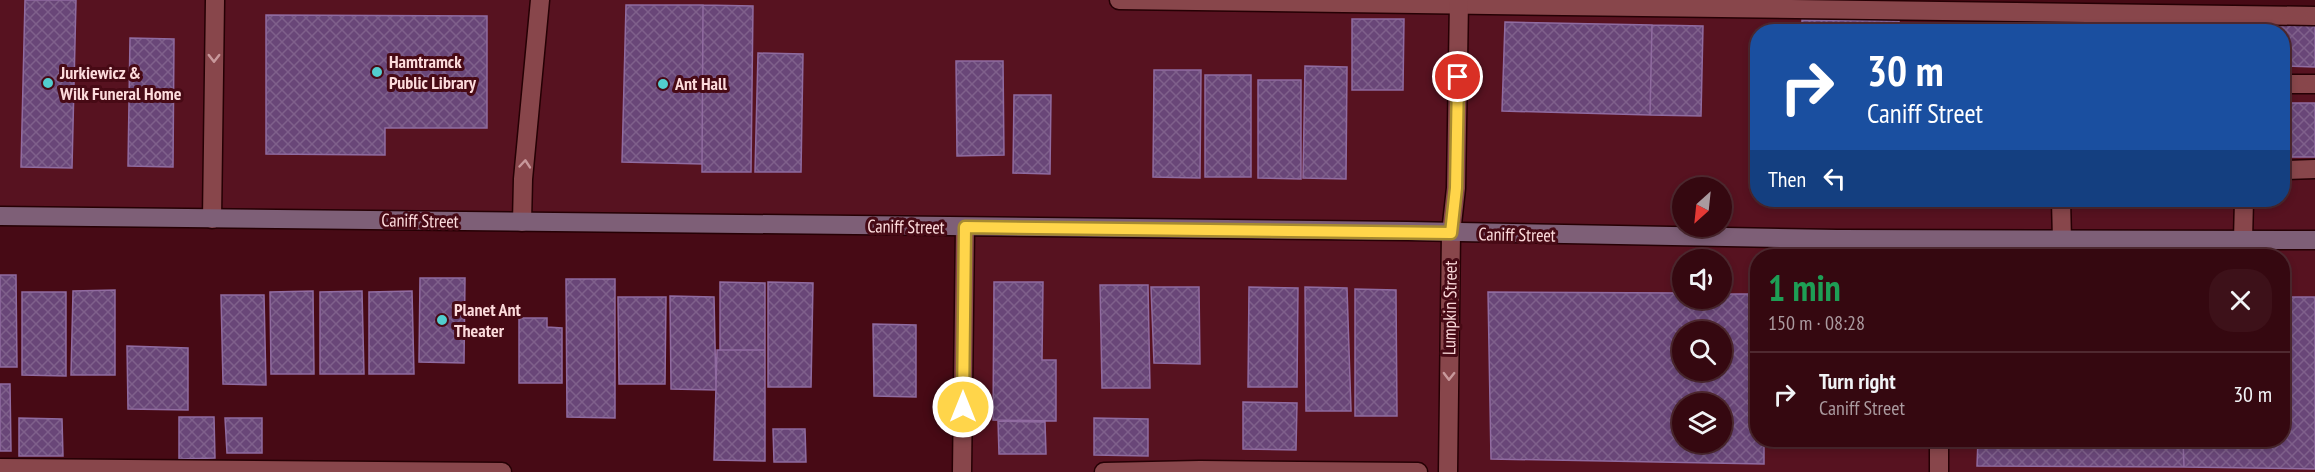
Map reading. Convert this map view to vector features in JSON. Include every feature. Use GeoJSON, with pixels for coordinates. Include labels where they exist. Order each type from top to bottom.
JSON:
{"type":"FeatureCollection","features":[{"type":"Feature","properties":{"kind":"street"},"geometry":{"type":"LineString","coordinates":[[212,219],[214,0]]}},
{"type":"Feature","properties":{"kind":"street"},"geometry":{"type":"LineString","coordinates":[[522,222],[523,179],[540,0]]}},
{"type":"Feature","properties":{"kind":"street"},"geometry":{"type":"LineString","coordinates":[[1119,0],[1459,2],[2315,16]]}},
{"type":"Feature","properties":{"kind":"street","name":"Lumpkin Street"},"geometry":{"type":"LineString","coordinates":[[1448,472],[1451,233],[1456,188],[1459,2]]}},
{"type":"Feature","properties":{"kind":"street"},"geometry":{"type":"LineString","coordinates":[[2290,84],[2315,84]]}},
{"type":"Feature","properties":{"kind":"street"},"geometry":{"type":"LineString","coordinates":[[2290,170],[2315,170]]}},
{"type":"Feature","properties":{"kind":"street"},"geometry":{"type":"LineString","coordinates":[[2061,207],[2062,240]]}},
{"type":"Feature","properties":{"kind":"street"},"geometry":{"type":"LineString","coordinates":[[2243,240],[2244,207]]}},
{"type":"Feature","properties":{"kind":"street","name":"Caniff Street"},"geometry":{"type":"LineString","coordinates":[[0,216],[1451,233],[1940,248],[2062,240],[2315,240]]}},
{"type":"Feature","properties":{"kind":"street"},"geometry":{"type":"LineString","coordinates":[[962,472],[965,227]]}},
{"type":"Feature","properties":{"kind":"street"},"geometry":{"type":"LineString","coordinates":[[1939,447],[1939,472]]}},
{"type":"Feature","properties":{"kind":"street"},"geometry":{"type":"LineString","coordinates":[[0,468],[502,472]]}},
{"type":"Feature","properties":{"kind":"street"},"geometry":{"type":"LineString","coordinates":[[1104,472],[1418,472]]}},
{"type":"Feature","properties":{"kind":"shaded area"},"geometry":{"type":"Polygon","coordinates":[[[0,0],[1904,0],[2315,13],[2315,472],[962,472],[965,228],[0,216],[0,0]]]}},
{"type":"Feature","properties":{"kind":"building","name":"Jurkiewicz & Wilk Funeral Home"},"geometry":{"type":"Polygon","coordinates":[[[25,0],[76,0],[72,168],[21,167],[25,0]]]}},
{"type":"Feature","properties":{"kind":"building","name":"Ant Hall"},"geometry":{"type":"Polygon","coordinates":[[[626,5],[703,5],[702,164],[622,162],[626,5]]]}},
{"type":"Feature","properties":{"kind":"building"},"geometry":{"type":"Polygon","coordinates":[[[703,5],[753,6],[751,172],[702,172],[703,5]]]}},
{"type":"Feature","properties":{"kind":"building","name":"Hamtramck Public Library"},"geometry":{"type":"Polygon","coordinates":[[[266,15],[487,16],[487,128],[385,128],[385,155],[266,154],[266,15]]]}},
{"type":"Feature","properties":{"kind":"building"},"geometry":{"type":"Polygon","coordinates":[[[2199,18],[2315,19],[2315,67],[2290,66],[2290,24],[2199,24],[2199,18]]]}},
{"type":"Feature","properties":{"kind":"building"},"geometry":{"type":"Polygon","coordinates":[[[1352,19],[1404,19],[1403,90],[1352,90],[1352,19]]]}},
{"type":"Feature","properties":{"kind":"building"},"geometry":{"type":"Polygon","coordinates":[[[1802,20],[1899,21],[1899,24],[1802,24],[1802,20]]]}},
{"type":"Feature","properties":{"kind":"building"},"geometry":{"type":"Polygon","coordinates":[[[1505,22],[1652,25],[1650,115],[1502,111],[1505,22]]]}},
{"type":"Feature","properties":{"kind":"building"},"geometry":{"type":"Polygon","coordinates":[[[1652,25],[1703,26],[1701,116],[1650,115],[1652,25]]]}},
{"type":"Feature","properties":{"kind":"building"},"geometry":{"type":"Polygon","coordinates":[[[130,38],[174,39],[173,167],[128,166],[130,38]]]}},
{"type":"Feature","properties":{"kind":"building"},"geometry":{"type":"Polygon","coordinates":[[[758,53],[803,54],[801,172],[755,172],[758,53]]]}},
{"type":"Feature","properties":{"kind":"building"},"geometry":{"type":"Polygon","coordinates":[[[956,61],[1003,61],[1004,155],[957,156],[956,61]]]}},
{"type":"Feature","properties":{"kind":"building"},"geometry":{"type":"Polygon","coordinates":[[[1305,66],[1347,67],[1346,179],[1303,178],[1305,66]]]}},
{"type":"Feature","properties":{"kind":"building"},"geometry":{"type":"Polygon","coordinates":[[[1154,70],[1201,70],[1200,178],[1153,177],[1154,70]]]}},
{"type":"Feature","properties":{"kind":"building"},"geometry":{"type":"Polygon","coordinates":[[[1205,75],[1251,75],[1251,177],[1205,177],[1205,75]]]}},
{"type":"Feature","properties":{"kind":"building"},"geometry":{"type":"Polygon","coordinates":[[[1258,80],[1301,80],[1301,179],[1258,178],[1258,80]]]}},
{"type":"Feature","properties":{"kind":"building"},"geometry":{"type":"Polygon","coordinates":[[[1014,95],[1051,95],[1050,174],[1013,173],[1014,95]]]}},
{"type":"Feature","properties":{"kind":"building"},"geometry":{"type":"Polygon","coordinates":[[[2290,103],[2315,103],[2315,157],[2290,157],[2290,103]]]}},
{"type":"Feature","properties":{"kind":"building"},"geometry":{"type":"Polygon","coordinates":[[[0,275],[16,275],[17,367],[0,367],[0,275]]]}},
{"type":"Feature","properties":{"kind":"building","name":"Planet Ant Theater"},"geometry":{"type":"Polygon","coordinates":[[[420,278],[465,278],[464,363],[419,362],[420,278]]]}},
{"type":"Feature","properties":{"kind":"building"},"geometry":{"type":"Polygon","coordinates":[[[566,279],[615,279],[615,418],[567,417],[566,279]]]}},
{"type":"Feature","properties":{"kind":"building"},"geometry":{"type":"Polygon","coordinates":[[[720,282],[765,283],[765,350],[720,350],[720,282]]]}},
{"type":"Feature","properties":{"kind":"building"},"geometry":{"type":"Polygon","coordinates":[[[768,282],[813,283],[811,387],[768,387],[768,282]]]}},
{"type":"Feature","properties":{"kind":"building"},"geometry":{"type":"Polygon","coordinates":[[[994,282],[1043,282],[1042,360],[1056,360],[1056,421],[993,420],[994,282]]]}},
{"type":"Feature","properties":{"kind":"building"},"geometry":{"type":"Polygon","coordinates":[[[1100,285],[1148,285],[1150,388],[1102,388],[1100,285]]]}},
{"type":"Feature","properties":{"kind":"building"},"geometry":{"type":"Polygon","coordinates":[[[1151,287],[1199,287],[1200,364],[1154,363],[1151,287]]]}},
{"type":"Feature","properties":{"kind":"building"},"geometry":{"type":"Polygon","coordinates":[[[1249,287],[1298,288],[1297,387],[1248,387],[1249,287]]]}},
{"type":"Feature","properties":{"kind":"building"},"geometry":{"type":"Polygon","coordinates":[[[1305,287],[1347,288],[1351,411],[1306,411],[1305,287]]]}},
{"type":"Feature","properties":{"kind":"building"},"geometry":{"type":"Polygon","coordinates":[[[1355,289],[1396,290],[1397,416],[1355,416],[1355,289]]]}},
{"type":"Feature","properties":{"kind":"building"},"geometry":{"type":"Polygon","coordinates":[[[115,290],[115,375],[71,375],[73,291],[115,290]]]}},
{"type":"Feature","properties":{"kind":"building"},"geometry":{"type":"Polygon","coordinates":[[[313,291],[314,374],[271,374],[270,292],[313,291]]]}},
{"type":"Feature","properties":{"kind":"building"},"geometry":{"type":"Polygon","coordinates":[[[362,291],[364,374],[320,374],[320,292],[362,291]]]}},
{"type":"Feature","properties":{"kind":"building"},"geometry":{"type":"Polygon","coordinates":[[[412,291],[414,374],[369,374],[369,292],[412,291]]]}},
{"type":"Feature","properties":{"kind":"building"},"geometry":{"type":"Polygon","coordinates":[[[22,292],[66,292],[66,376],[22,375],[22,292]]]}},
{"type":"Feature","properties":{"kind":"building"},"geometry":{"type":"Polygon","coordinates":[[[1488,292],[1672,293],[1672,309],[1732,309],[1732,294],[1750,294],[1750,447],[1764,447],[1764,464],[1491,459],[1488,292]]]}},
{"type":"Feature","properties":{"kind":"building"},"geometry":{"type":"Polygon","coordinates":[[[221,295],[264,295],[266,385],[223,384],[221,295]]]}},
{"type":"Feature","properties":{"kind":"building"},"geometry":{"type":"Polygon","coordinates":[[[670,296],[714,297],[716,390],[671,389],[670,296]]]}},
{"type":"Feature","properties":{"kind":"building"},"geometry":{"type":"Polygon","coordinates":[[[618,297],[666,297],[665,384],[619,384],[618,297]]]}},
{"type":"Feature","properties":{"kind":"building"},"geometry":{"type":"Polygon","coordinates":[[[2290,297],[2315,297],[2315,469],[2184,467],[2183,447],[2290,447],[2290,297]]]}},
{"type":"Feature","properties":{"kind":"building"},"geometry":{"type":"Polygon","coordinates":[[[519,318],[547,318],[547,327],[562,328],[562,383],[519,383],[519,318]]]}},
{"type":"Feature","properties":{"kind":"building"},"geometry":{"type":"Polygon","coordinates":[[[873,324],[916,325],[916,397],[874,396],[873,324]]]}},
{"type":"Feature","properties":{"kind":"building"},"geometry":{"type":"Polygon","coordinates":[[[127,346],[188,348],[188,410],[128,409],[127,346]]]}},
{"type":"Feature","properties":{"kind":"building"},"geometry":{"type":"Polygon","coordinates":[[[717,350],[765,350],[765,461],[714,460],[717,350]]]}},
{"type":"Feature","properties":{"kind":"building"},"geometry":{"type":"Polygon","coordinates":[[[0,384],[10,384],[11,451],[0,451],[0,384]]]}},
{"type":"Feature","properties":{"kind":"building"},"geometry":{"type":"Polygon","coordinates":[[[1243,402],[1297,403],[1296,450],[1243,449],[1243,402]]]}},
{"type":"Feature","properties":{"kind":"building"},"geometry":{"type":"Polygon","coordinates":[[[179,417],[214,417],[215,458],[179,459],[179,417]]]}},
{"type":"Feature","properties":{"kind":"building"},"geometry":{"type":"Polygon","coordinates":[[[19,418],[62,419],[63,456],[19,456],[19,418]]]}},
{"type":"Feature","properties":{"kind":"building"},"geometry":{"type":"Polygon","coordinates":[[[225,418],[262,418],[262,453],[227,453],[225,418]]]}},
{"type":"Feature","properties":{"kind":"building"},"geometry":{"type":"Polygon","coordinates":[[[1094,418],[1148,419],[1148,456],[1094,455],[1094,418]]]}},
{"type":"Feature","properties":{"kind":"building"},"geometry":{"type":"Polygon","coordinates":[[[998,421],[1045,422],[1046,454],[999,454],[998,421]]]}},
{"type":"Feature","properties":{"kind":"building"},"geometry":{"type":"Polygon","coordinates":[[[773,429],[805,429],[806,462],[774,462],[773,429]]]}},
{"type":"Feature","properties":{"kind":"building"},"geometry":{"type":"Polygon","coordinates":[[[1978,447],[2183,447],[2184,467],[1977,466],[1978,447]]]}},
{"type":"Feature","properties":{"kind":"place","name":"Hamtramck Public Library"},"geometry":{"type":"Point","coordinates":[377,72]}},
{"type":"Feature","properties":{"kind":"place","name":"Jurkiewicz & Wilk Funeral Home"},"geometry":{"type":"Point","coordinates":[48,83]}},
{"type":"Feature","properties":{"kind":"place","name":"Ant Hall"},"geometry":{"type":"Point","coordinates":[663,84]}},
{"type":"Feature","properties":{"kind":"place","name":"Planet Ant Theater"},"geometry":{"type":"Point","coordinates":[442,320]}},
{"type":"Feature","properties":{"kind":"route"},"geometry":{"type":"LineString","coordinates":[[963,407],[965,227],[1451,233],[1456,188],[1458,77]]}}]}
